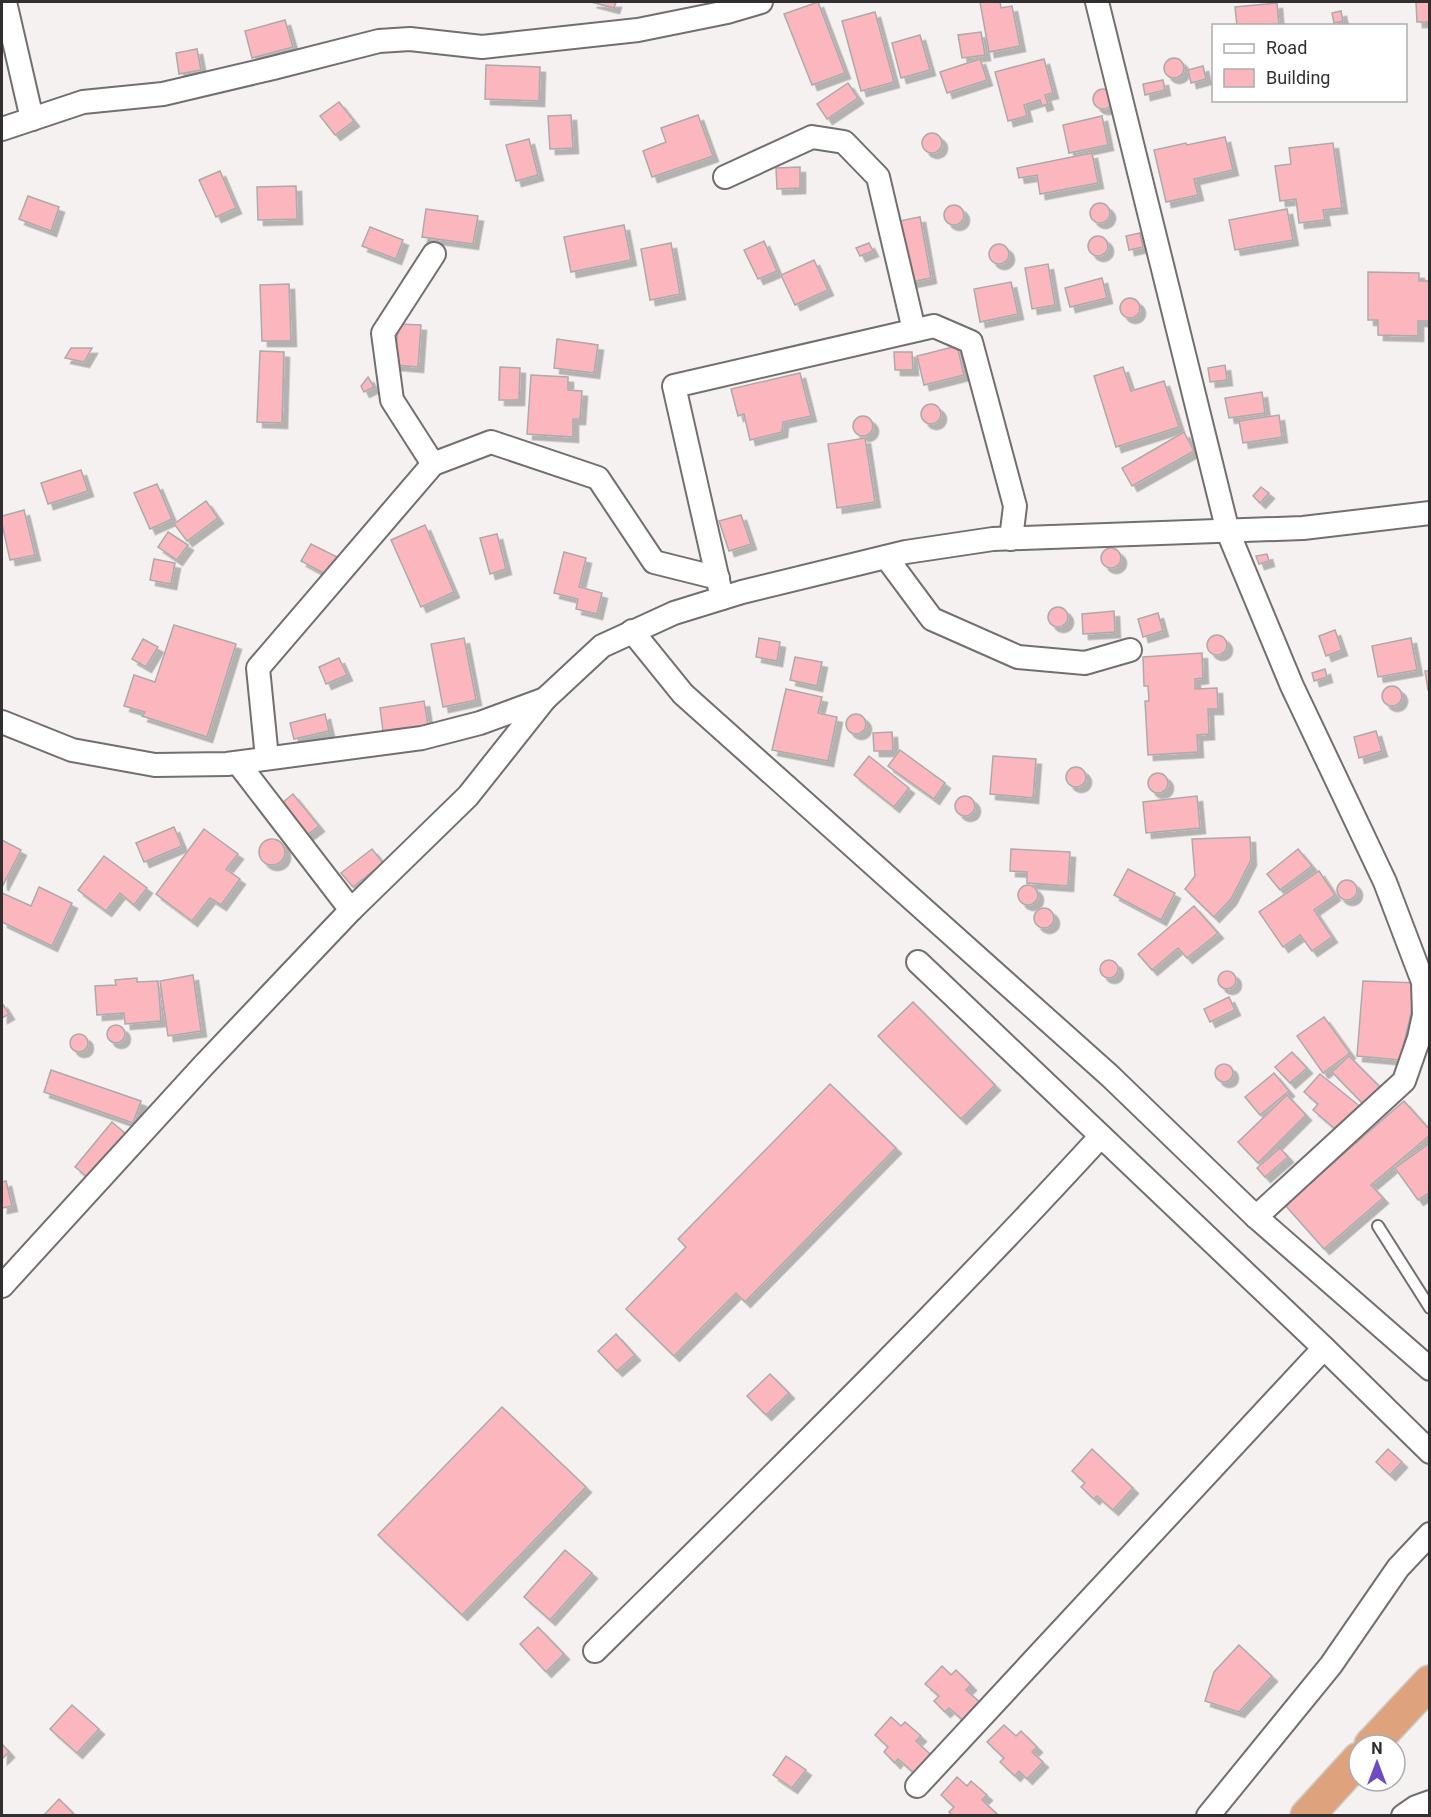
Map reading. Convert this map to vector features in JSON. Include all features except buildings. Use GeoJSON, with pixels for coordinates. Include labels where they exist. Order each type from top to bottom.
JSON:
{"type":"FeatureCollection","features":[{"type":"Feature","properties":{"kind":"highway"},"geometry":{"type":"LineString","coordinates":[[1382,1733],[1430,1682]]}},
{"type":"Feature","properties":{"kind":"highway"},"geometry":{"type":"LineString","coordinates":[[1307,1815],[1347,1772]]}},
{"type":"Feature","properties":{"kind":"street"},"geometry":{"type":"LineString","coordinates":[[5,2],[32,119]]}},
{"type":"Feature","properties":{"kind":"street"},"geometry":{"type":"LineString","coordinates":[[2,129],[83,102],[163,94],[379,40],[410,39],[482,47],[638,30],[727,12],[761,2]]}},
{"type":"Feature","properties":{"kind":"street"},"geometry":{"type":"LineString","coordinates":[[1097,2],[1228,532],[1292,686],[1385,882],[1423,982],[1424,1015],[1419,1038],[1404,1081],[1256,1217]]}},
{"type":"Feature","properties":{"kind":"street"},"geometry":{"type":"LineString","coordinates":[[725,177],[812,137],[844,142],[878,177],[914,330]]}},
{"type":"Feature","properties":{"kind":"street"},"geometry":{"type":"LineString","coordinates":[[433,464],[392,400],[383,333],[434,254]]}},
{"type":"Feature","properties":{"kind":"street"},"geometry":{"type":"LineString","coordinates":[[720,588],[674,386],[934,326],[970,342],[1016,506],[1011,539]]}},
{"type":"Feature","properties":{"kind":"street"},"geometry":{"type":"LineString","coordinates":[[267,759],[258,668],[433,464],[491,442],[598,478],[654,562],[720,588]]}},
{"type":"Feature","properties":{"kind":"street"},"geometry":{"type":"LineString","coordinates":[[2,1286],[203,1066],[351,910],[468,796],[545,699],[602,646],[674,613],[720,588],[993,539],[1303,528],[1430,513]]}},
{"type":"Feature","properties":{"kind":"street"},"geometry":{"type":"LineString","coordinates":[[886,557],[932,619],[1018,657],[1085,663],[1130,650]]}},
{"type":"Feature","properties":{"kind":"street"},"geometry":{"type":"LineString","coordinates":[[632,631],[683,694],[1110,1076],[1256,1217],[1430,1369]]}},
{"type":"Feature","properties":{"kind":"street"},"geometry":{"type":"LineString","coordinates":[[2,722],[72,750],[155,765],[238,763],[422,738],[480,723],[545,699]]}},
{"type":"Feature","properties":{"kind":"street"},"geometry":{"type":"LineString","coordinates":[[238,763],[351,910]]}},
{"type":"Feature","properties":{"kind":"street"},"geometry":{"type":"LineString","coordinates":[[918,962],[1324,1348],[1430,1452]]}},
{"type":"Feature","properties":{"kind":"street"},"geometry":{"type":"LineString","coordinates":[[595,1651],[869,1379],[1035,1208],[1101,1136]]}},
{"type":"Feature","properties":{"kind":"street"},"geometry":{"type":"LineString","coordinates":[[917,1786],[1324,1348]]}},
{"type":"Feature","properties":{"kind":"street"},"geometry":{"type":"LineString","coordinates":[[1208,1815],[1331,1665],[1398,1568],[1430,1534]]}},
{"type":"Feature","properties":{"kind":"street"},"geometry":{"type":"LineString","coordinates":[[1403,1815],[1430,1802]]}},
{"type":"Feature","properties":{"kind":"lane"},"geometry":{"type":"LineString","coordinates":[[1378,1226],[1430,1308]]}}]}
